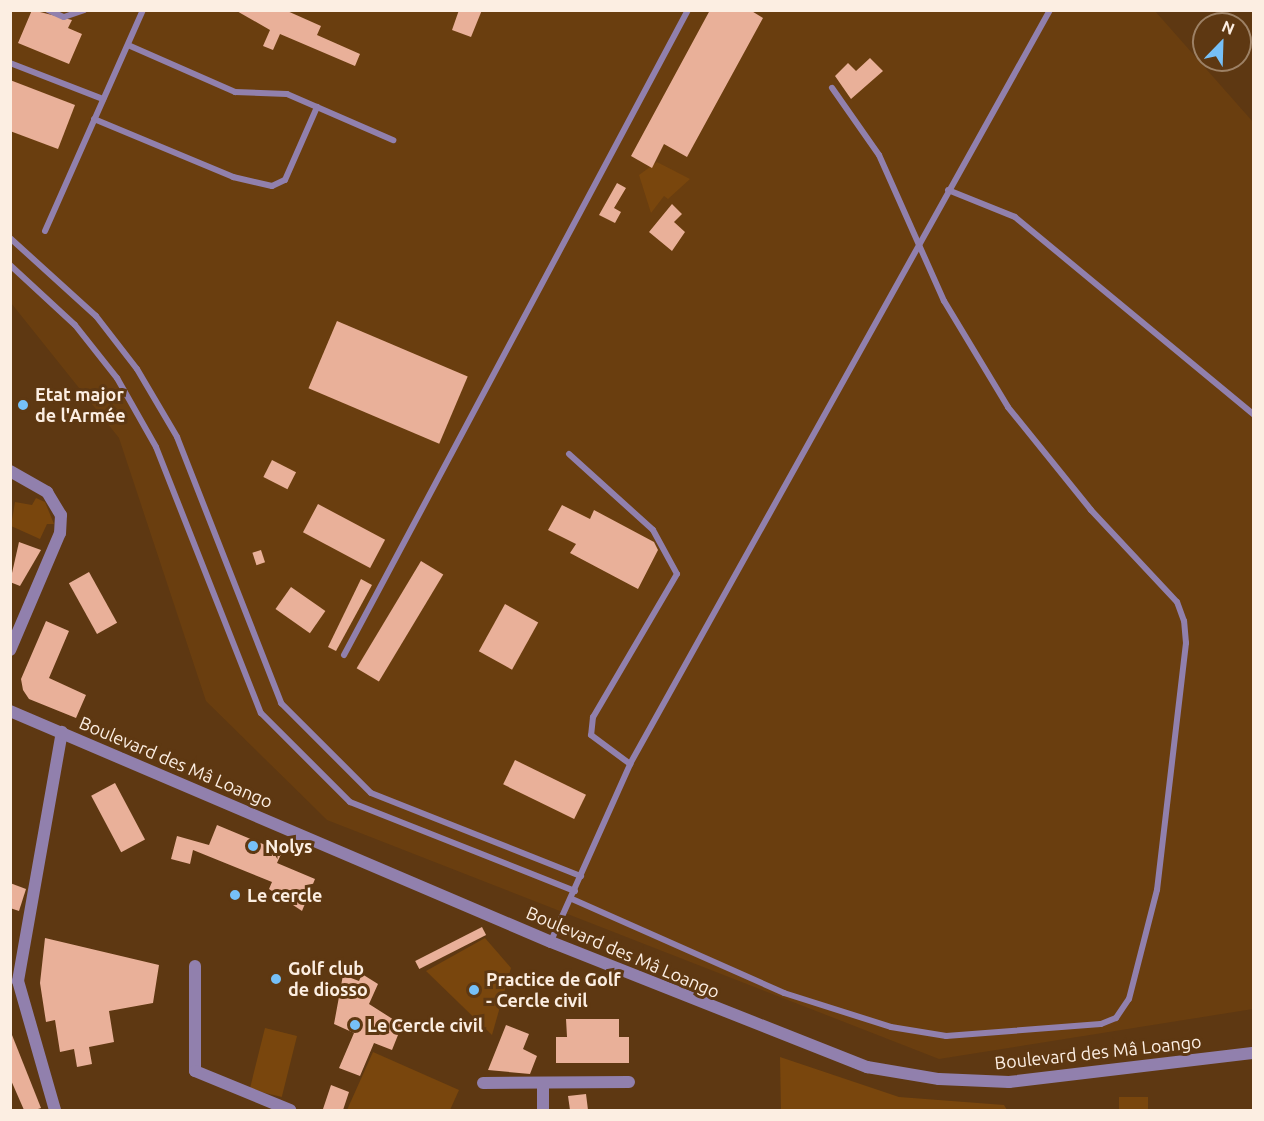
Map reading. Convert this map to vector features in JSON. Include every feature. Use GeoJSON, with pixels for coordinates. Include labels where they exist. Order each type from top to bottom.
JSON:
{"type":"FeatureCollection","features":[{"type":"Feature","properties":{"kind":"street"},"geometry":{"type":"LineString","coordinates":[[10,471],[47,492],[61,515],[60,533],[10,650]]}},
{"type":"Feature","properties":{"kind":"street","name":"Boulevard des Mâ Loango"},"geometry":{"type":"LineString","coordinates":[[10,711],[551,942],[824,1053],[901,1074],[1009,1082],[1254,1053]]}},
{"type":"Feature","properties":{"kind":"street"},"geometry":{"type":"LineString","coordinates":[[56,1110],[18,981],[62,732]]}},
{"type":"Feature","properties":{"kind":"street"},"geometry":{"type":"LineString","coordinates":[[195,966],[195,1071],[290,1110]]}},
{"type":"Feature","properties":{"kind":"street"},"geometry":{"type":"LineString","coordinates":[[483,1083],[543,1085],[629,1082]]}},
{"type":"Feature","properties":{"kind":"street"},"geometry":{"type":"LineString","coordinates":[[543,1085],[543,1110]]}},
{"type":"Feature","properties":{"kind":"lane"},"geometry":{"type":"LineString","coordinates":[[48,10],[64,17],[84,10]]}},
{"type":"Feature","properties":{"kind":"lane"},"geometry":{"type":"LineString","coordinates":[[45,231],[143,10]]}},
{"type":"Feature","properties":{"kind":"lane"},"geometry":{"type":"LineString","coordinates":[[345,655],[688,10]]}},
{"type":"Feature","properties":{"kind":"lane"},"geometry":{"type":"LineString","coordinates":[[551,942],[630,764],[918,243],[1050,10]]}},
{"type":"Feature","properties":{"kind":"lane"},"geometry":{"type":"LineString","coordinates":[[128,45],[235,92],[269,90],[317,107],[393,140]]}},
{"type":"Feature","properties":{"kind":"lane"},"geometry":{"type":"LineString","coordinates":[[10,63],[103,99]]}},
{"type":"Feature","properties":{"kind":"lane"},"geometry":{"type":"LineString","coordinates":[[572,899],[784,993],[891,1027],[946,1036],[1005,1034],[1101,1024],[1123,1012],[1157,890],[1186,643],[1184,621],[1178,602],[1091,510],[1008,407],[944,301],[879,155],[832,88]]}},
{"type":"Feature","properties":{"kind":"lane"},"geometry":{"type":"LineString","coordinates":[[94,119],[233,177],[272,186],[285,180],[317,107]]}},
{"type":"Feature","properties":{"kind":"lane"},"geometry":{"type":"LineString","coordinates":[[948,190],[1015,217],[1254,415]]}},
{"type":"Feature","properties":{"kind":"lane"},"geometry":{"type":"LineString","coordinates":[[10,238],[96,316],[143,379],[177,437],[281,703],[371,793],[581,876]]}},
{"type":"Feature","properties":{"kind":"lane"},"geometry":{"type":"LineString","coordinates":[[10,265],[75,325],[117,378],[156,447],[261,713],[350,802],[575,891]]}},
{"type":"Feature","properties":{"kind":"lane"},"geometry":{"type":"LineString","coordinates":[[569,454],[653,530],[677,574],[593,717],[591,735],[630,764]]}},
{"type":"Feature","properties":{"kind":"shaded area"},"geometry":{"type":"Polygon","coordinates":[[[10,11],[1155,11],[1192,53],[1192,72],[1209,72],[1253,122],[1253,1009],[939,1059],[327,820],[206,701],[119,438],[11,303],[10,11]]]}},
{"type":"Feature","properties":{"kind":"shaded area"},"geometry":{"type":"Polygon","coordinates":[[[657,162],[690,179],[668,199],[664,196],[651,213],[639,175],[657,162]]]}},
{"type":"Feature","properties":{"kind":"shaded area"},"geometry":{"type":"Polygon","coordinates":[[[36,498],[45,502],[54,524],[47,524],[40,539],[11,526],[15,502],[32,505],[36,498]]]}},
{"type":"Feature","properties":{"kind":"shaded area","name":"Practice de Golf - Cercle civil"},"geometry":{"type":"Polygon","coordinates":[[[485,938],[511,968],[492,1035],[426,971],[485,938]]]}},
{"type":"Feature","properties":{"kind":"shaded area"},"geometry":{"type":"Polygon","coordinates":[[[265,1028],[297,1036],[282,1097],[250,1089],[265,1028]]]}},
{"type":"Feature","properties":{"kind":"shaded area"},"geometry":{"type":"Polygon","coordinates":[[[373,1052],[459,1090],[450,1110],[347,1110],[373,1052]]]}},
{"type":"Feature","properties":{"kind":"shaded area"},"geometry":{"type":"Polygon","coordinates":[[[780,1057],[899,1097],[1004,1105],[1007,1110],[781,1110],[780,1057]]]}},
{"type":"Feature","properties":{"kind":"shaded area"},"geometry":{"type":"Polygon","coordinates":[[[1119,1097],[1148,1097],[1148,1110],[1119,1110],[1119,1097]]]}},
{"type":"Feature","properties":{"kind":"building"},"geometry":{"type":"Polygon","coordinates":[[[32,10],[72,20],[68,28],[82,34],[69,64],[18,43],[32,10]]]}},
{"type":"Feature","properties":{"kind":"building"},"geometry":{"type":"Polygon","coordinates":[[[235,10],[285,10],[321,26],[317,35],[360,54],[355,66],[280,34],[273,50],[263,46],[270,30],[235,10]]]}},
{"type":"Feature","properties":{"kind":"building"},"geometry":{"type":"Polygon","coordinates":[[[459,10],[482,10],[471,37],[452,30],[459,10]]]}},
{"type":"Feature","properties":{"kind":"building"},"geometry":{"type":"Polygon","coordinates":[[[710,10],[750,10],[763,18],[687,157],[664,144],[652,168],[631,156],[710,10]]]}},
{"type":"Feature","properties":{"kind":"building"},"geometry":{"type":"Polygon","coordinates":[[[870,58],[883,71],[851,99],[835,76],[848,63],[856,71],[870,58]]]}},
{"type":"Feature","properties":{"kind":"building"},"geometry":{"type":"Polygon","coordinates":[[[10,80],[75,105],[58,149],[10,131],[10,80]]]}},
{"type":"Feature","properties":{"kind":"building"},"geometry":{"type":"Polygon","coordinates":[[[617,183],[626,188],[614,208],[621,212],[615,223],[599,215],[617,183]]]}},
{"type":"Feature","properties":{"kind":"building"},"geometry":{"type":"Polygon","coordinates":[[[672,204],[682,214],[674,222],[685,232],[672,251],[649,232],[672,204]]]}},
{"type":"Feature","properties":{"kind":"building"},"geometry":{"type":"Polygon","coordinates":[[[337,321],[468,376],[439,444],[308,388],[337,321]]]}},
{"type":"Feature","properties":{"kind":"building"},"geometry":{"type":"Polygon","coordinates":[[[272,460],[296,472],[287,489],[263,477],[272,460]]]}},
{"type":"Feature","properties":{"kind":"building"},"geometry":{"type":"Polygon","coordinates":[[[318,504],[385,540],[370,568],[303,532],[318,504]]]}},
{"type":"Feature","properties":{"kind":"building"},"geometry":{"type":"Polygon","coordinates":[[[562,505],[590,519],[594,510],[654,542],[658,550],[638,589],[570,553],[576,544],[548,530],[562,505]]]}},
{"type":"Feature","properties":{"kind":"building"},"geometry":{"type":"Polygon","coordinates":[[[19,542],[41,550],[20,586],[10,582],[19,542]]]}},
{"type":"Feature","properties":{"kind":"building"},"geometry":{"type":"Polygon","coordinates":[[[261,550],[265,562],[256,565],[252,553],[261,550]]]}},
{"type":"Feature","properties":{"kind":"building"},"geometry":{"type":"Polygon","coordinates":[[[421,561],[443,574],[379,682],[357,668],[421,561]]]}},
{"type":"Feature","properties":{"kind":"building"},"geometry":{"type":"Polygon","coordinates":[[[89,572],[117,623],[97,634],[69,583],[89,572]]]}},
{"type":"Feature","properties":{"kind":"building"},"geometry":{"type":"Polygon","coordinates":[[[361,579],[372,585],[336,651],[328,647],[361,579]]]}},
{"type":"Feature","properties":{"kind":"building"},"geometry":{"type":"Polygon","coordinates":[[[291,587],[325,611],[310,633],[276,609],[291,587]]]}},
{"type":"Feature","properties":{"kind":"building"},"geometry":{"type":"Polygon","coordinates":[[[505,604],[538,622],[512,670],[479,651],[505,604]]]}},
{"type":"Feature","properties":{"kind":"building"},"geometry":{"type":"Polygon","coordinates":[[[46,621],[69,631],[49,678],[86,695],[76,718],[29,699],[23,690],[21,679],[46,621]]]}},
{"type":"Feature","properties":{"kind":"building"},"geometry":{"type":"Polygon","coordinates":[[[515,760],[586,795],[574,819],[503,784],[515,760]]]}},
{"type":"Feature","properties":{"kind":"building"},"geometry":{"type":"Polygon","coordinates":[[[115,783],[145,840],[121,852],[91,796],[115,783]]]}},
{"type":"Feature","properties":{"kind":"building"},"geometry":{"type":"Polygon","coordinates":[[[217,825],[282,852],[277,863],[315,879],[302,911],[269,889],[272,882],[193,850],[190,864],[171,859],[177,836],[209,845],[217,825]]]}},
{"type":"Feature","properties":{"kind":"building"},"geometry":{"type":"Polygon","coordinates":[[[10,883],[26,889],[19,911],[10,908],[10,883]]]}},
{"type":"Feature","properties":{"kind":"building"},"geometry":{"type":"Polygon","coordinates":[[[482,927],[486,935],[419,969],[415,961],[482,927]]]}},
{"type":"Feature","properties":{"kind":"building"},"geometry":{"type":"Polygon","coordinates":[[[45,938],[159,965],[153,1003],[109,1011],[114,1042],[89,1047],[92,1064],[77,1067],[74,1049],[60,1052],[55,1020],[46,1022],[40,983],[45,938]]]}},
{"type":"Feature","properties":{"kind":"building"},"geometry":{"type":"Polygon","coordinates":[[[362,974],[378,984],[369,1004],[402,1025],[392,1050],[374,1043],[360,1076],[339,1068],[354,1033],[334,1024],[343,975],[359,981],[362,974]]]}},
{"type":"Feature","properties":{"kind":"building"},"geometry":{"type":"Polygon","coordinates":[[[566,1019],[619,1019],[619,1037],[629,1037],[629,1063],[556,1063],[556,1037],[567,1037],[566,1019]]]}},
{"type":"Feature","properties":{"kind":"building"},"geometry":{"type":"Polygon","coordinates":[[[506,1025],[529,1034],[523,1049],[537,1056],[530,1074],[488,1070],[506,1025]]]}},
{"type":"Feature","properties":{"kind":"building"},"geometry":{"type":"Polygon","coordinates":[[[10,1030],[41,1108],[24,1110],[10,1078],[10,1030]]]}},
{"type":"Feature","properties":{"kind":"building"},"geometry":{"type":"Polygon","coordinates":[[[331,1085],[349,1092],[343,1110],[323,1109],[331,1085]]]}},
{"type":"Feature","properties":{"kind":"building"},"geometry":{"type":"Polygon","coordinates":[[[586,1094],[588,1110],[570,1110],[568,1096],[586,1094]]]}},
{"type":"Feature","properties":{"kind":"place","name":"Etat major de l'Armée"},"geometry":{"type":"Point","coordinates":[23,405]}},
{"type":"Feature","properties":{"kind":"place","name":"Nolys"},"geometry":{"type":"Point","coordinates":[253,846]}},
{"type":"Feature","properties":{"kind":"place","name":"Le cercle"},"geometry":{"type":"Point","coordinates":[235,895]}},
{"type":"Feature","properties":{"kind":"place","name":"Golf club de diosso"},"geometry":{"type":"Point","coordinates":[276,979]}},
{"type":"Feature","properties":{"kind":"place","name":"Practice de Golf - Cercle civil"},"geometry":{"type":"Point","coordinates":[474,990]}},
{"type":"Feature","properties":{"kind":"place","name":"Le Cercle civil"},"geometry":{"type":"Point","coordinates":[355,1025]}}]}
